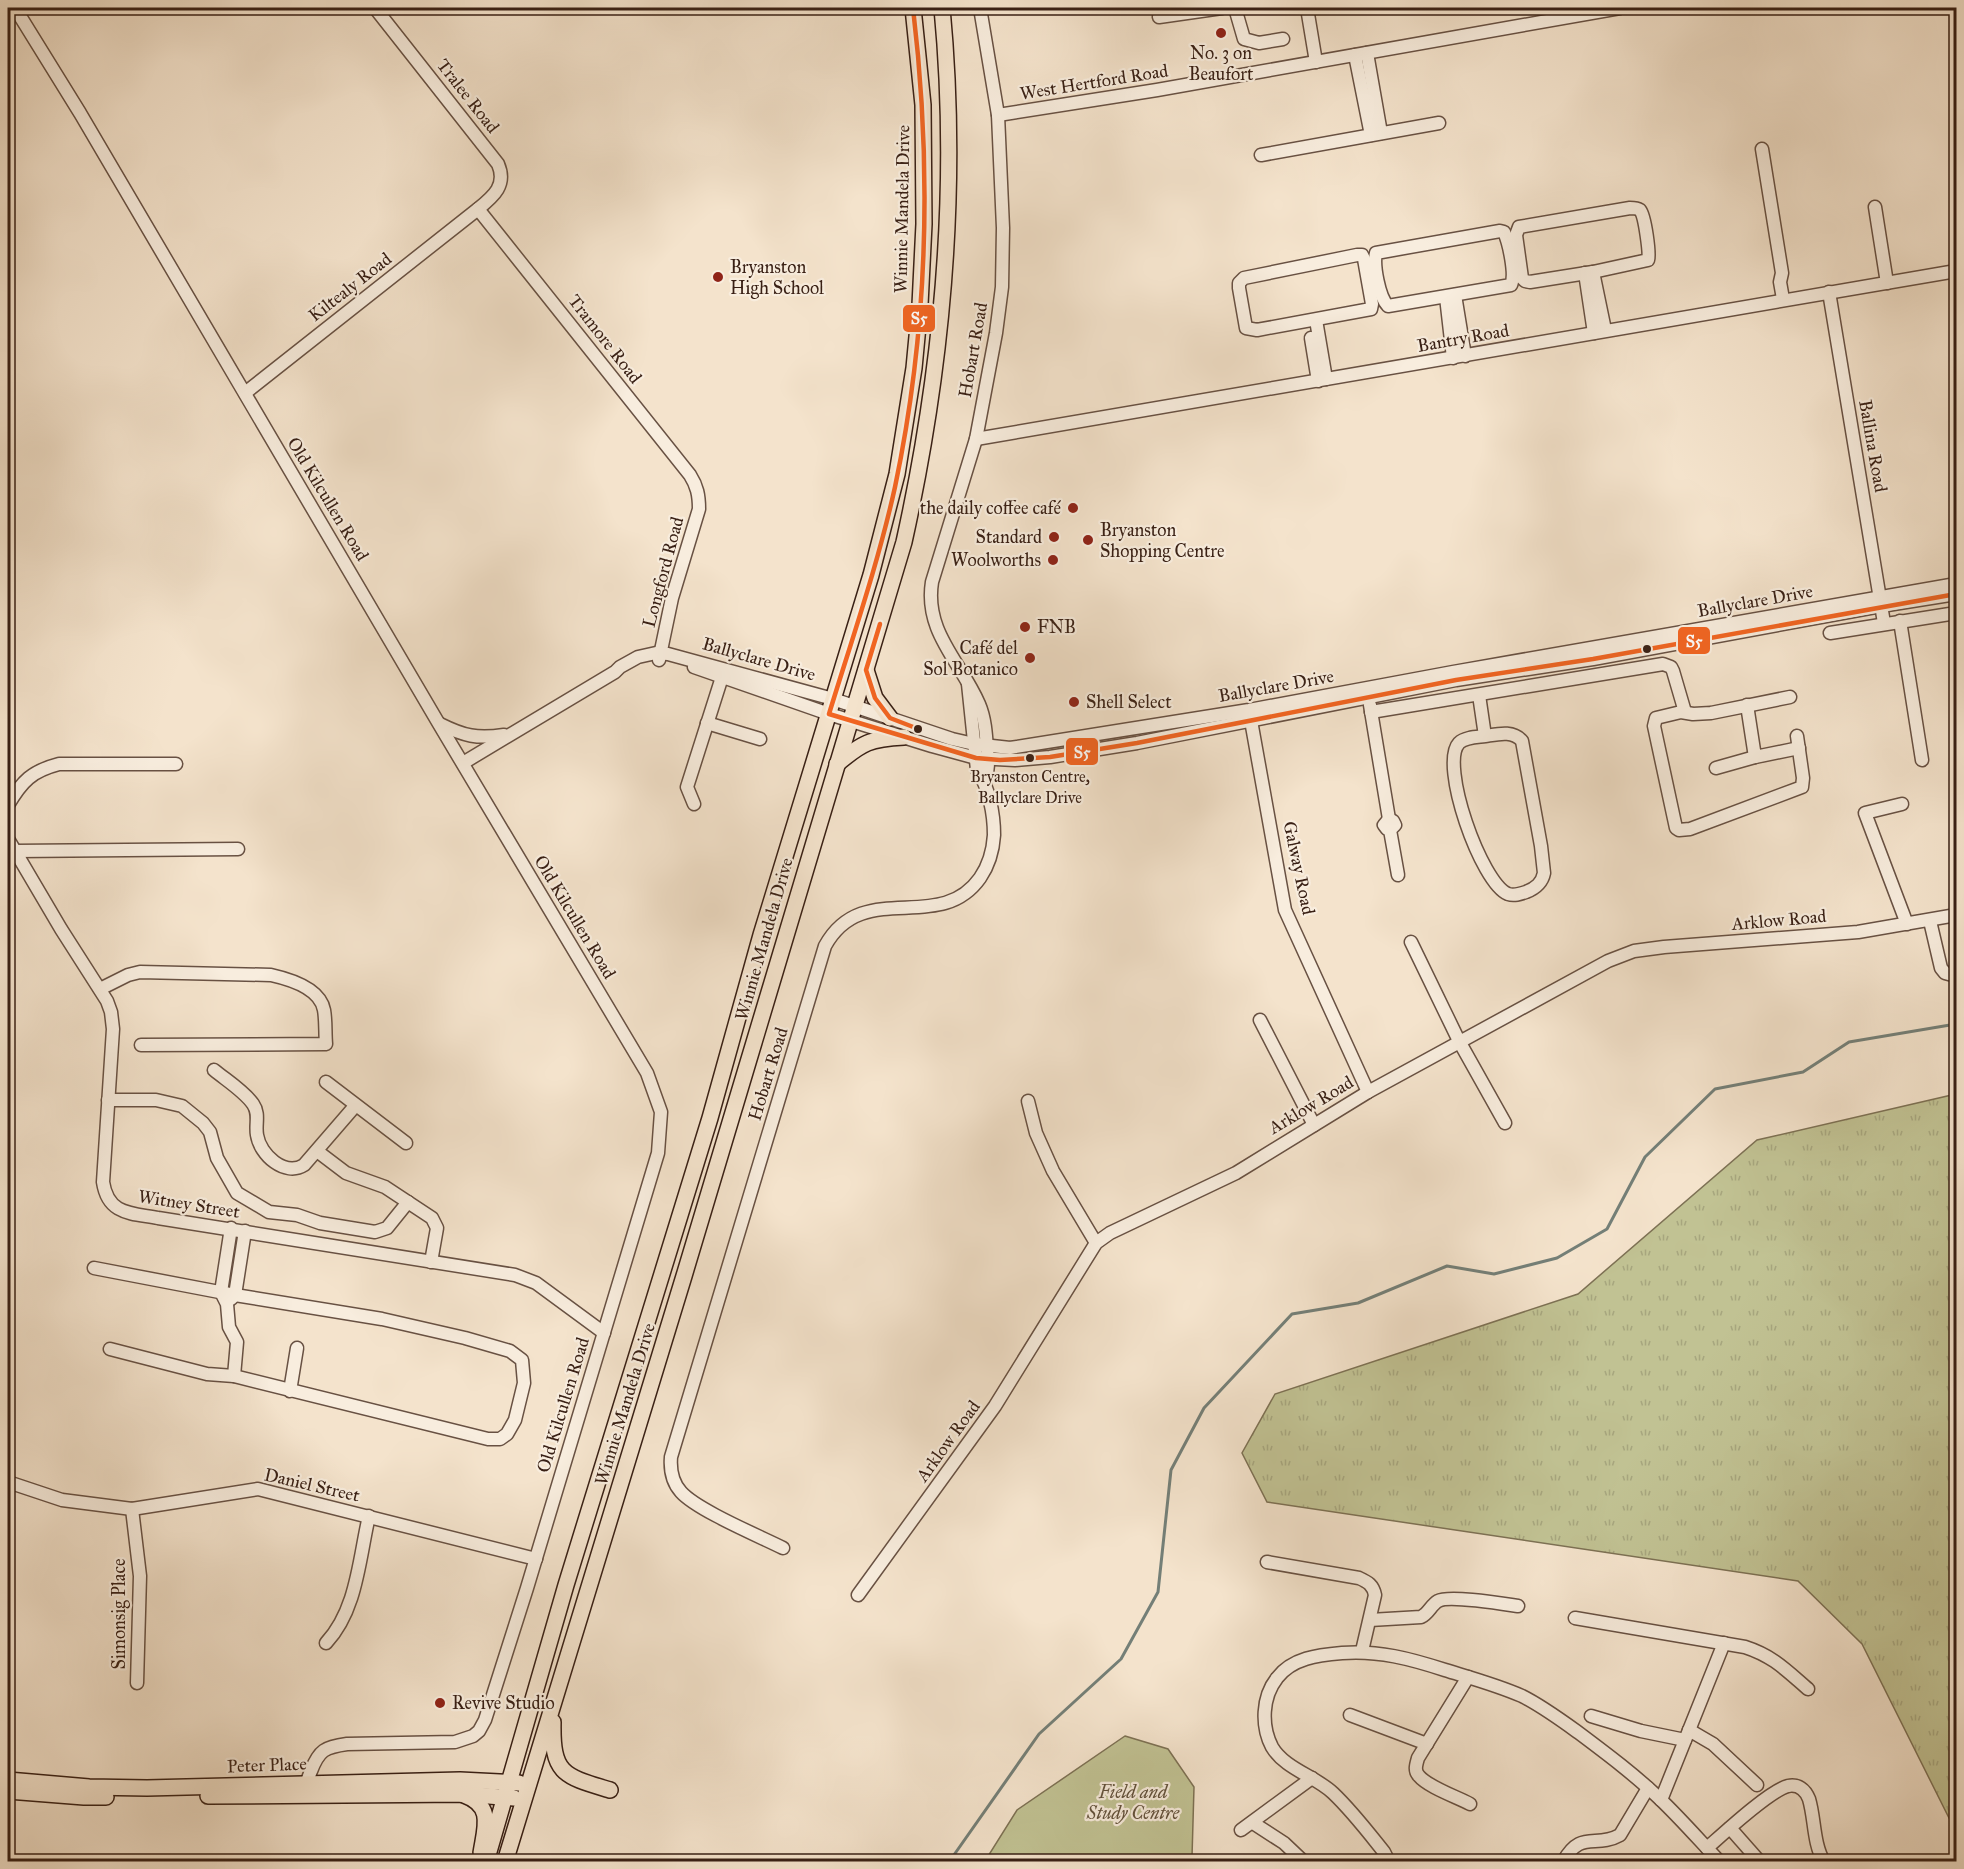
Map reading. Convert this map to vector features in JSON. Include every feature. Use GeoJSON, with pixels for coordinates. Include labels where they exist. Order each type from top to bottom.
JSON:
{"type":"FeatureCollection","features":[{"type":"Feature","properties":{"kind":"main road","name":"Winnie Mandela Drive"},"geometry":{"type":"LineString","coordinates":[[486,1862],[566,1585],[710,1118],[761,935],[888,514],[901,455],[914,368],[922,265],[923,105],[913,8]]}},
{"type":"Feature","properties":{"kind":"main road","name":"Winnie Mandela Drive"},"geometry":{"type":"LineString","coordinates":[[505,1862],[897,571],[919,474],[929,416],[947,251],[946,52],[942,8]]}},
{"type":"Feature","properties":{"kind":"main road"},"geometry":{"type":"LineString","coordinates":[[866,670],[875,698],[890,718]]}},
{"type":"Feature","properties":{"kind":"main road"},"geometry":{"type":"LineString","coordinates":[[837,764],[864,743],[904,737]]}},
{"type":"Feature","properties":{"kind":"main road"},"geometry":{"type":"LineString","coordinates":[[554,1704],[552,1745],[555,1760],[575,1779],[610,1790]]}},
{"type":"Feature","properties":{"kind":"main road","name":"Peter Place"},"geometry":{"type":"LineString","coordinates":[[8,1780],[89,1787],[307,1789],[505,1796],[523,1800]]}},
{"type":"Feature","properties":{"kind":"main road","name":"Peter Place"},"geometry":{"type":"LineString","coordinates":[[8,1791],[84,1797],[307,1789],[460,1780],[509,1781],[527,1785]]}},
{"type":"Feature","properties":{"kind":"main road"},"geometry":{"type":"LineString","coordinates":[[464,1794],[480,1803],[485,1816],[479,1862]]}},
{"type":"Feature","properties":{"kind":"street"},"geometry":{"type":"LineString","coordinates":[[8,13],[15,8]]}},
{"type":"Feature","properties":{"kind":"street","name":"Old Kilcullen Road"},"geometry":{"type":"LineString","coordinates":[[15,8],[80,112],[647,1073],[661,1112],[658,1153],[489,1712],[479,1731],[464,1740],[455,1742],[331,1746],[318,1755],[307,1789]]}},
{"type":"Feature","properties":{"kind":"street","name":"Tralee Road"},"geometry":{"type":"LineString","coordinates":[[375,8],[498,164],[501,176],[500,186],[478,209]]}},
{"type":"Feature","properties":{"kind":"street","name":"Hobart Road"},"geometry":{"type":"LineString","coordinates":[[783,1548],[699,1505],[681,1492],[674,1481],[670,1464],[825,946],[835,932],[858,914],[879,908],[934,906],[952,901],[971,889],[987,866],[993,845],[994,825],[985,781],[977,770],[982,759],[981,711],[939,633],[930,598],[932,582],[976,439],[996,333],[1002,279],[1002,166],[998,116],[980,8]]}},
{"type":"Feature","properties":{"kind":"street"},"geometry":{"type":"LineString","coordinates":[[1160,17],[1222,8]]}},
{"type":"Feature","properties":{"kind":"street"},"geometry":{"type":"LineString","coordinates":[[1235,8],[1244,39],[1259,43],[1283,39]]}},
{"type":"Feature","properties":{"kind":"street"},"geometry":{"type":"LineString","coordinates":[[1307,8],[1316,62]]}},
{"type":"Feature","properties":{"kind":"street","name":"West Hertford Road"},"geometry":{"type":"LineString","coordinates":[[998,116],[1618,8]]}},
{"type":"Feature","properties":{"kind":"street"},"geometry":{"type":"LineString","coordinates":[[1361,54],[1376,134]]}},
{"type":"Feature","properties":{"kind":"street"},"geometry":{"type":"LineString","coordinates":[[1261,155],[1438,123]]}},
{"type":"Feature","properties":{"kind":"street"},"geometry":{"type":"LineString","coordinates":[[1762,150],[1782,273],[1788,281],[1788,299]]}},
{"type":"Feature","properties":{"kind":"street"},"geometry":{"type":"LineString","coordinates":[[1630,207],[1640,210],[1649,252],[1648,260],[1589,273],[1525,281],[1516,236],[1517,229],[1630,207]]}},
{"type":"Feature","properties":{"kind":"street"},"geometry":{"type":"LineString","coordinates":[[1875,207],[1887,283]]}},
{"type":"Feature","properties":{"kind":"street","name":"Kiltealy Road"},"geometry":{"type":"LineString","coordinates":[[244,393],[478,209]]}},
{"type":"Feature","properties":{"kind":"street","name":"Tramore Road"},"geometry":{"type":"LineString","coordinates":[[478,209],[690,475],[699,494]]}},
{"type":"Feature","properties":{"kind":"street"},"geometry":{"type":"LineString","coordinates":[[1504,232],[1513,283],[1504,287],[1450,296],[1388,306],[1383,301],[1374,260],[1376,253],[1504,232]]}},
{"type":"Feature","properties":{"kind":"street"},"geometry":{"type":"LineString","coordinates":[[1362,255],[1372,304],[1371,309],[1312,321],[1257,330],[1248,329],[1244,325],[1239,283],[1244,278],[1362,255]]}},
{"type":"Feature","properties":{"kind":"street","name":"Bantry Road"},"geometry":{"type":"LineString","coordinates":[[976,439],[1956,271]]}},
{"type":"Feature","properties":{"kind":"street"},"geometry":{"type":"LineString","coordinates":[[1589,273],[1599,332]]}},
{"type":"Feature","properties":{"kind":"street","name":"Ballina Road"},"geometry":{"type":"LineString","coordinates":[[1828,292],[1884,623]]}},
{"type":"Feature","properties":{"kind":"street"},"geometry":{"type":"LineString","coordinates":[[1450,296],[1459,357]]}},
{"type":"Feature","properties":{"kind":"street"},"geometry":{"type":"LineString","coordinates":[[1312,321],[1322,380]]}},
{"type":"Feature","properties":{"kind":"street","name":"Longford Road"},"geometry":{"type":"LineString","coordinates":[[660,656],[672,598],[699,508],[699,494]]}},
{"type":"Feature","properties":{"kind":"street","name":"Ballyclare Drive"},"geometry":{"type":"LineString","coordinates":[[463,762],[615,672],[660,656],[704,662],[831,706],[904,737],[982,759],[1050,757],[1137,743],[1250,715],[1367,692],[1880,602],[1956,584]]}},
{"type":"Feature","properties":{"kind":"street","name":"Ballyclare Drive"},"geometry":{"type":"LineString","coordinates":[[1880,602],[1956,594]]}},
{"type":"Feature","properties":{"kind":"street"},"geometry":{"type":"LineString","coordinates":[[1830,633],[1956,613]]}},
{"type":"Feature","properties":{"kind":"street"},"geometry":{"type":"LineString","coordinates":[[1900,621],[1922,760]]}},
{"type":"Feature","properties":{"kind":"street","name":"Ballyclare Drive"},"geometry":{"type":"LineString","coordinates":[[660,656],[722,677],[831,706]]}},
{"type":"Feature","properties":{"kind":"street"},"geometry":{"type":"LineString","coordinates":[[1371,712],[1664,664],[1671,667],[1673,671],[1684,712]]}},
{"type":"Feature","properties":{"kind":"street"},"geometry":{"type":"LineString","coordinates":[[694,804],[687,787],[722,677]]}},
{"type":"Feature","properties":{"kind":"street"},"geometry":{"type":"LineString","coordinates":[[1367,692],[1398,875]]}},
{"type":"Feature","properties":{"kind":"street"},"geometry":{"type":"LineString","coordinates":[[1479,695],[1485,736]]}},
{"type":"Feature","properties":{"kind":"street"},"geometry":{"type":"LineString","coordinates":[[1716,768],[1798,742],[1803,783],[1800,788],[1690,829],[1679,830],[1675,823],[1653,723],[1658,717],[1684,712],[1702,714],[1790,698]]}},
{"type":"Feature","properties":{"kind":"street"},"geometry":{"type":"LineString","coordinates":[[1747,705],[1755,757]]}},
{"type":"Feature","properties":{"kind":"street","name":"Ballyclare Drive"},"geometry":{"type":"LineString","coordinates":[[852,714],[890,718],[941,736],[981,745],[1010,748],[1250,715]]}},
{"type":"Feature","properties":{"kind":"street","name":"Galway Road"},"geometry":{"type":"LineString","coordinates":[[1250,715],[1286,910],[1368,1092]]}},
{"type":"Feature","properties":{"kind":"street"},"geometry":{"type":"LineString","coordinates":[[707,723],[760,739]]}},
{"type":"Feature","properties":{"kind":"street"},"geometry":{"type":"LineString","coordinates":[[439,724],[473,737],[510,734]]}},
{"type":"Feature","properties":{"kind":"street"},"geometry":{"type":"LineString","coordinates":[[1510,734],[1519,737],[1522,741],[1544,873],[1539,884],[1533,889],[1517,895],[1504,892],[1484,864],[1471,837],[1458,796],[1454,762],[1457,745],[1462,740],[1485,736],[1510,734]]}},
{"type":"Feature","properties":{"kind":"street"},"geometry":{"type":"LineString","coordinates":[[8,805],[19,786],[29,777],[41,769],[59,764],[176,764]]}},
{"type":"Feature","properties":{"kind":"street"},"geometry":{"type":"LineString","coordinates":[[1902,804],[1864,813],[1907,924]]}},
{"type":"Feature","properties":{"kind":"street","name":"Witney Street"},"geometry":{"type":"LineString","coordinates":[[8,839],[61,929],[100,989],[111,1012],[113,1029],[103,1182],[110,1202],[115,1208],[127,1212],[527,1279],[536,1282],[604,1333]]}},
{"type":"Feature","properties":{"kind":"street"},"geometry":{"type":"LineString","coordinates":[[15,851],[238,849]]}},
{"type":"Feature","properties":{"kind":"street","name":"Arklow Road"},"geometry":{"type":"LineString","coordinates":[[858,1595],[995,1406],[1096,1243],[1125,1224],[1236,1173],[1368,1092],[1459,1041],[1608,961],[1634,951],[1826,935],[1930,921],[1956,915]]}},
{"type":"Feature","properties":{"kind":"street"},"geometry":{"type":"LineString","coordinates":[[1930,921],[1941,968],[1945,973],[1956,976]]}},
{"type":"Feature","properties":{"kind":"street"},"geometry":{"type":"LineString","coordinates":[[1411,942],[1459,1041],[1505,1123]]}},
{"type":"Feature","properties":{"kind":"street"},"geometry":{"type":"LineString","coordinates":[[100,989],[128,975],[140,972],[263,974],[283,977],[302,985],[317,995],[324,1009],[326,1044],[141,1045]]}},
{"type":"Feature","properties":{"kind":"street"},"geometry":{"type":"LineString","coordinates":[[1260,1020],[1314,1125]]}},
{"type":"Feature","properties":{"kind":"street"},"geometry":{"type":"LineString","coordinates":[[214,1070],[254,1106],[257,1117],[257,1136],[267,1154],[287,1169],[298,1169],[317,1151],[355,1106]]}},
{"type":"Feature","properties":{"kind":"street"},"geometry":{"type":"LineString","coordinates":[[326,1082],[406,1143]]}},
{"type":"Feature","properties":{"kind":"street"},"geometry":{"type":"LineString","coordinates":[[108,1100],[156,1101],[182,1106],[210,1131],[217,1158],[237,1193],[269,1212],[297,1215],[320,1222],[375,1232],[387,1227],[408,1202]]}},
{"type":"Feature","properties":{"kind":"street"},"geometry":{"type":"LineString","coordinates":[[1028,1101],[1036,1133],[1063,1189],[1096,1243]]}},
{"type":"Feature","properties":{"kind":"street"},"geometry":{"type":"LineString","coordinates":[[317,1151],[346,1173],[385,1187],[432,1218],[437,1228],[431,1262]]}},
{"type":"Feature","properties":{"kind":"street"},"geometry":{"type":"LineString","coordinates":[[221,1292],[231,1228]]}},
{"type":"Feature","properties":{"kind":"street"},"geometry":{"type":"LineString","coordinates":[[234,1376],[237,1342],[229,1327],[231,1300],[245,1231]]}},
{"type":"Feature","properties":{"kind":"street"},"geometry":{"type":"LineString","coordinates":[[94,1268],[221,1292],[231,1300],[382,1318],[424,1327],[510,1351],[520,1357],[524,1365],[524,1383],[515,1420],[507,1434],[500,1439],[488,1439],[234,1376],[207,1374],[110,1349]]}},
{"type":"Feature","properties":{"kind":"street"},"geometry":{"type":"LineString","coordinates":[[290,1391],[297,1348]]}},
{"type":"Feature","properties":{"kind":"street","name":"Daniel Street"},"geometry":{"type":"LineString","coordinates":[[8,1482],[62,1500],[132,1509],[258,1489],[536,1559]]}},
{"type":"Feature","properties":{"kind":"street","name":"Simonsig Place"},"geometry":{"type":"LineString","coordinates":[[132,1509],[141,1576],[137,1683]]}},
{"type":"Feature","properties":{"kind":"street"},"geometry":{"type":"LineString","coordinates":[[326,1643],[336,1632],[347,1612],[369,1516]]}},
{"type":"Feature","properties":{"kind":"street"},"geometry":{"type":"LineString","coordinates":[[1267,1562],[1359,1578],[1368,1582],[1374,1588],[1375,1595],[1362,1651]]}},
{"type":"Feature","properties":{"kind":"street"},"geometry":{"type":"LineString","coordinates":[[1370,1620],[1421,1617],[1428,1613],[1436,1602],[1443,1599],[1518,1606]]}},
{"type":"Feature","properties":{"kind":"street"},"geometry":{"type":"LineString","coordinates":[[1575,1618],[1745,1647],[1767,1655],[1778,1662],[1808,1689]]}},
{"type":"Feature","properties":{"kind":"street"},"geometry":{"type":"LineString","coordinates":[[1661,1800],[1724,1643]]}},
{"type":"Feature","properties":{"kind":"street"},"geometry":{"type":"LineString","coordinates":[[1389,1862],[1384,1852],[1339,1799],[1282,1758],[1272,1746],[1264,1718],[1267,1697],[1275,1680],[1288,1667],[1297,1662],[1320,1656],[1362,1651],[1403,1658],[1492,1684],[1539,1706],[1599,1748],[1648,1788],[1720,1862]]}},
{"type":"Feature","properties":{"kind":"street"},"geometry":{"type":"LineString","coordinates":[[1468,1677],[1426,1743],[1418,1758],[1416,1768],[1418,1776],[1470,1804]]}},
{"type":"Feature","properties":{"kind":"street"},"geometry":{"type":"LineString","coordinates":[[1350,1714],[1426,1743]]}},
{"type":"Feature","properties":{"kind":"street"},"geometry":{"type":"LineString","coordinates":[[1591,1716],[1641,1731],[1687,1735],[1713,1744],[1757,1785]]}},
{"type":"Feature","properties":{"kind":"street"},"geometry":{"type":"LineString","coordinates":[[1241,1830],[1312,1778]]}},
{"type":"Feature","properties":{"kind":"street"},"geometry":{"type":"LineString","coordinates":[[1707,1848],[1784,1788],[1796,1785],[1808,1797],[1824,1862]]}},
{"type":"Feature","properties":{"kind":"street"},"geometry":{"type":"LineString","coordinates":[[1563,1862],[1575,1844],[1605,1840],[1620,1835],[1648,1788]]}},
{"type":"Feature","properties":{"kind":"street"},"geometry":{"type":"LineString","coordinates":[[1253,1823],[1284,1843],[1304,1862]]}},
{"type":"Feature","properties":{"kind":"street"},"geometry":{"type":"LineString","coordinates":[[1730,1828],[1760,1862]]}},
{"type":"Feature","properties":{"kind":"green space"},"geometry":{"type":"Polygon","coordinates":[[[1956,1094],[1956,1832],[1862,1644],[1798,1581],[1267,1502],[1242,1453],[1275,1394],[1578,1294],[1757,1140],[1956,1094]]]}},
{"type":"Feature","properties":{"kind":"green space","name":"Field and Study Centre"},"geometry":{"type":"Polygon","coordinates":[[[1125,1736],[1168,1749],[1194,1787],[1192,1857],[1195,1861],[985,1861],[1017,1810],[1125,1736]]]}},
{"type":"Feature","properties":{"kind":"waterway"},"geometry":{"type":"LineString","coordinates":[[949,1862],[1039,1734],[1121,1659],[1158,1592],[1171,1470],[1204,1408],[1292,1314],[1358,1303],[1447,1266],[1494,1274],[1557,1258],[1607,1229],[1645,1157],[1715,1089],[1803,1072],[1849,1042],[1956,1024]]}},
{"type":"Feature","properties":{"kind":"transit line","name":"S5"},"geometry":{"type":"LineString","coordinates":[[913,8],[923,128],[924,188],[924,248],[914,368],[906,428],[888,516],[829,714],[976,758],[1000,760],[1050,757],[1137,743],[1456,680],[1593,659],[1956,594]]}},
{"type":"Feature","properties":{"kind":"transit line","name":"S5"},"geometry":{"type":"LineString","coordinates":[[880,624],[866,670],[875,698],[890,718],[921,730]]}},
{"type":"Feature","properties":{"kind":"place","name":"No. 3 on Beaufort"},"geometry":{"type":"Point","coordinates":[1221,33]}},
{"type":"Feature","properties":{"kind":"place","name":"Bryanston High School"},"geometry":{"type":"Point","coordinates":[718,277]}},
{"type":"Feature","properties":{"kind":"place","name":"the daily coffee café"},"geometry":{"type":"Point","coordinates":[1073,508]}},
{"type":"Feature","properties":{"kind":"place","name":"Standard"},"geometry":{"type":"Point","coordinates":[1054,537]}},
{"type":"Feature","properties":{"kind":"place","name":"Bryanston Shopping Centre"},"geometry":{"type":"Point","coordinates":[1088,540]}},
{"type":"Feature","properties":{"kind":"place","name":"Woolworths"},"geometry":{"type":"Point","coordinates":[1053,560]}},
{"type":"Feature","properties":{"kind":"place","name":"FNB"},"geometry":{"type":"Point","coordinates":[1025,627]}},
{"type":"Feature","properties":{"kind":"place","name":"Café del Sol Botanico"},"geometry":{"type":"Point","coordinates":[1030,658]}},
{"type":"Feature","properties":{"kind":"place","name":"Shell Select"},"geometry":{"type":"Point","coordinates":[1074,702]}},
{"type":"Feature","properties":{"kind":"place","name":"Bryanston Centre, Ballyclare Drive"},"geometry":{"type":"Point","coordinates":[1030,758]}},
{"type":"Feature","properties":{"kind":"place","name":"Revive Studio"},"geometry":{"type":"Point","coordinates":[440,1703]}}]}
